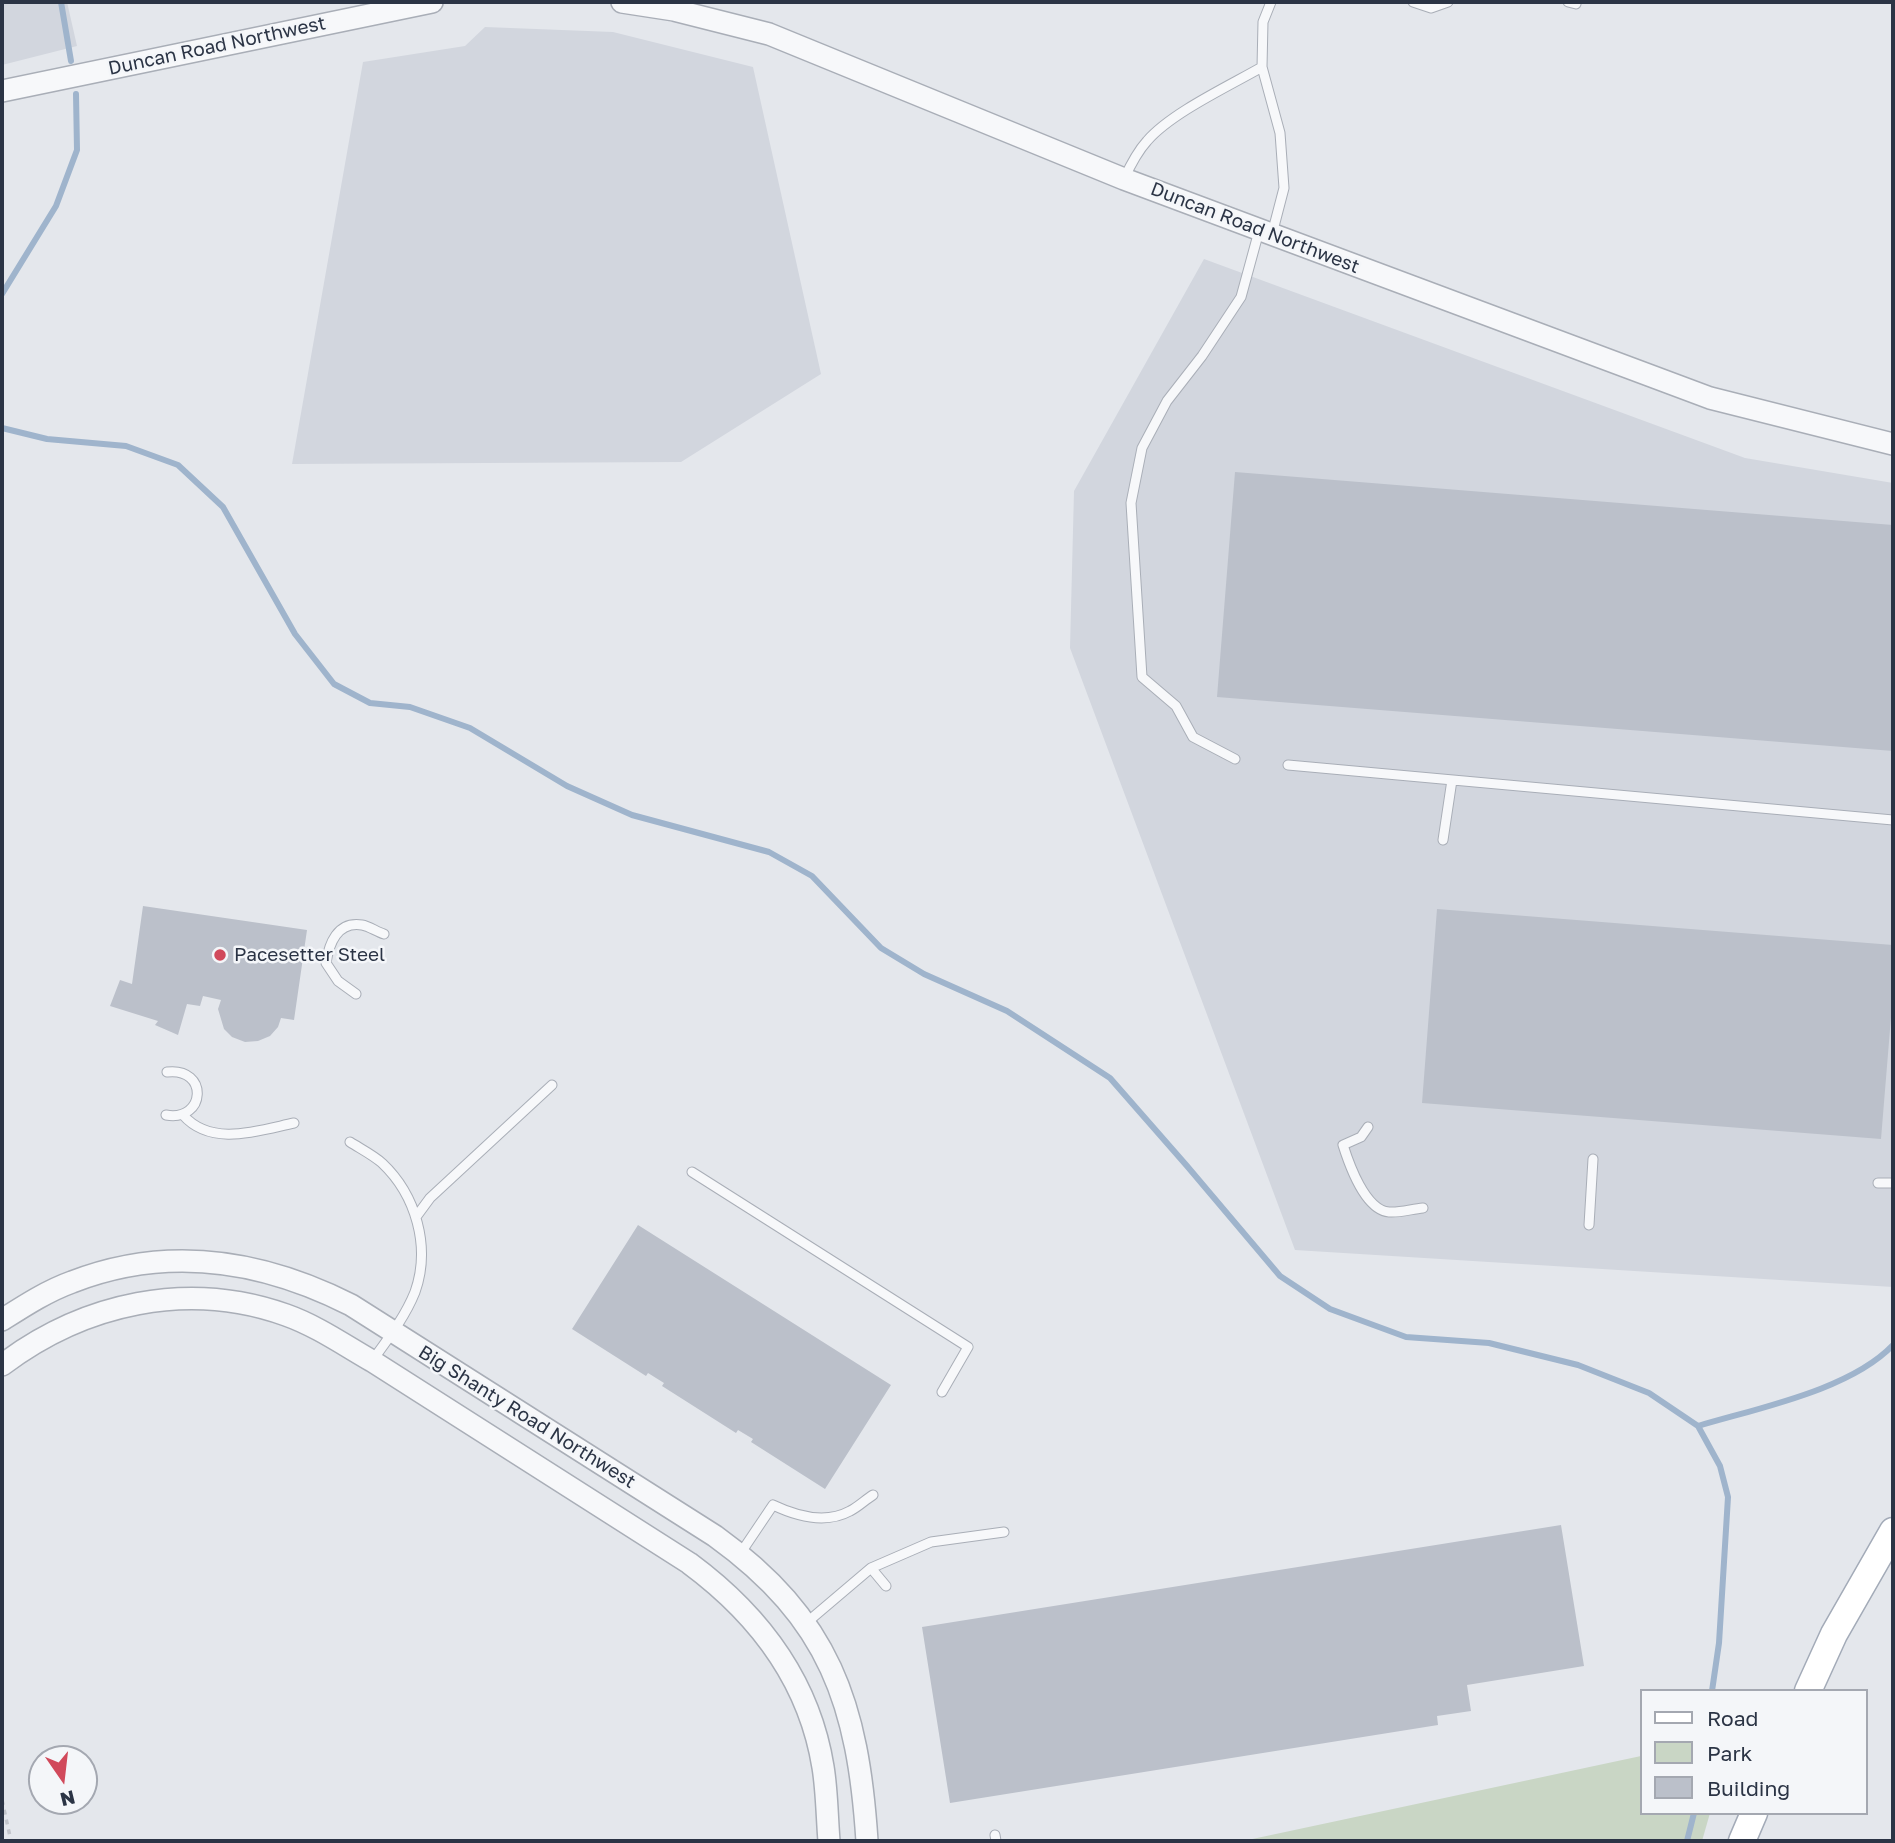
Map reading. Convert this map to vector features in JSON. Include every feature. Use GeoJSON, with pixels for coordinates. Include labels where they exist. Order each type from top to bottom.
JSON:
{"type":"FeatureCollection","features":[{"type":"Feature","properties":{"kind":"main road"},"geometry":{"type":"LineString","coordinates":[[1809,1689],[1834,1634],[1893,1531]]}},
{"type":"Feature","properties":{"kind":"main road"},"geometry":{"type":"LineString","coordinates":[[1742,1841],[1753,1815]]}},
{"type":"Feature","properties":{"kind":"street","name":"Duncan Road Northwest"},"geometry":{"type":"LineString","coordinates":[[2,91],[432,2]]}},
{"type":"Feature","properties":{"kind":"street","name":"Duncan Road Northwest"},"geometry":{"type":"LineString","coordinates":[[622,2],[674,10],[769,34],[1124,179],[1710,398],[1893,444]]}},
{"type":"Feature","properties":{"kind":"street","name":"Big Shanty Road Northwest"},"geometry":{"type":"LineString","coordinates":[[2,1320],[42,1296],[108,1270],[148,1263],[182,1261],[245,1267],[289,1278],[351,1305],[705,1529],[740,1554],[774,1586],[818,1641],[832,1670],[855,1736],[867,1841]]}},
{"type":"Feature","properties":{"kind":"street","name":"Big Shanty Road Northwest"},"geometry":{"type":"LineString","coordinates":[[2,1365],[48,1334],[79,1319],[144,1301],[216,1299],[287,1316],[319,1330],[689,1563],[720,1586],[746,1611],[769,1637],[805,1699],[824,1768],[829,1841]]}},
{"type":"Feature","properties":{"kind":"lane"},"geometry":{"type":"LineString","coordinates":[[1235,759],[1193,737],[1176,706],[1142,677],[1130,503],[1142,448],[1167,401],[1202,356],[1241,297],[1284,187],[1280,133],[1262,67],[1263,22],[1271,2]]}},
{"type":"Feature","properties":{"kind":"lane"},"geometry":{"type":"LineString","coordinates":[[1413,2],[1431,8],[1448,2]]}},
{"type":"Feature","properties":{"kind":"lane"},"geometry":{"type":"LineString","coordinates":[[1124,179],[1147,140],[1182,113],[1262,67]]}},
{"type":"Feature","properties":{"kind":"lane"},"geometry":{"type":"LineString","coordinates":[[1288,765],[1893,820]]}},
{"type":"Feature","properties":{"kind":"lane"},"geometry":{"type":"LineString","coordinates":[[1443,840],[1452,780]]}},
{"type":"Feature","properties":{"kind":"lane"},"geometry":{"type":"LineString","coordinates":[[356,994],[338,981],[326,962],[330,942],[344,928],[362,925],[384,934]]}},
{"type":"Feature","properties":{"kind":"lane"},"geometry":{"type":"LineString","coordinates":[[166,1072],[186,1074],[194,1081],[197,1090],[197,1100],[191,1109],[183,1115],[166,1115]]}},
{"type":"Feature","properties":{"kind":"lane"},"geometry":{"type":"LineString","coordinates":[[416,1217],[430,1198],[552,1085]]}},
{"type":"Feature","properties":{"kind":"lane"},"geometry":{"type":"LineString","coordinates":[[183,1115],[198,1128],[221,1135],[294,1123]]}},
{"type":"Feature","properties":{"kind":"lane"},"geometry":{"type":"LineString","coordinates":[[1368,1127],[1361,1137],[1343,1145],[1361,1187],[1372,1203],[1387,1212],[1423,1208]]}},
{"type":"Feature","properties":{"kind":"lane"},"geometry":{"type":"LineString","coordinates":[[350,1142],[380,1161],[404,1190],[416,1217],[422,1250],[419,1278],[408,1307],[372,1361]]}},
{"type":"Feature","properties":{"kind":"lane"},"geometry":{"type":"LineString","coordinates":[[1590,1225],[1593,1159]]}},
{"type":"Feature","properties":{"kind":"lane"},"geometry":{"type":"LineString","coordinates":[[692,1172],[968,1348],[942,1392]]}},
{"type":"Feature","properties":{"kind":"lane"},"geometry":{"type":"LineString","coordinates":[[1878,1182],[1893,1184]]}},
{"type":"Feature","properties":{"kind":"lane"},"geometry":{"type":"LineString","coordinates":[[740,1554],[773,1505],[796,1516],[818,1517],[848,1513],[873,1495]]}},
{"type":"Feature","properties":{"kind":"lane"},"geometry":{"type":"LineString","coordinates":[[805,1624],[871,1568],[931,1542],[1004,1532]]}},
{"type":"Feature","properties":{"kind":"lane"},"geometry":{"type":"LineString","coordinates":[[871,1568],[886,1586]]}},
{"type":"Feature","properties":{"kind":"path"},"geometry":{"type":"LineString","coordinates":[[2,1800],[11,1841]]}},
{"type":"Feature","properties":{"kind":"shaded area"},"geometry":{"type":"Polygon","coordinates":[[[2,2],[67,2],[77,46],[2,65],[2,2]]]}},
{"type":"Feature","properties":{"kind":"shaded area"},"geometry":{"type":"Polygon","coordinates":[[[485,27],[613,32],[753,67],[821,374],[681,462],[292,464],[363,62],[465,46],[485,27]]]}},
{"type":"Feature","properties":{"kind":"shaded area"},"geometry":{"type":"Polygon","coordinates":[[[1204,259],[1745,458],[1893,483],[1893,1287],[1295,1250],[1070,648],[1074,491],[1204,259]]]}},
{"type":"Feature","properties":{"kind":"green space"},"geometry":{"type":"Polygon","coordinates":[[[1640,1756],[1640,1815],[1709,1815],[1702,1841],[1243,1841],[1640,1756]]]}},
{"type":"Feature","properties":{"kind":"building"},"geometry":{"type":"Polygon","coordinates":[[[1235,472],[1893,525],[1893,751],[1217,697],[1235,472]]]}},
{"type":"Feature","properties":{"kind":"building","name":"Pacesetter Steel"},"geometry":{"type":"Polygon","coordinates":[[[143,906],[307,930],[294,1020],[281,1018],[278,1027],[270,1036],[245,1042],[232,1037],[224,1029],[218,1009],[221,1000],[203,996],[200,1006],[187,1004],[178,1035],[155,1025],[158,1021],[110,1006],[120,980],[132,984],[143,906]]]}},
{"type":"Feature","properties":{"kind":"building"},"geometry":{"type":"Polygon","coordinates":[[[1437,909],[1893,945],[1893,993],[1881,1139],[1422,1103],[1437,909]]]}},
{"type":"Feature","properties":{"kind":"building"},"geometry":{"type":"Polygon","coordinates":[[[638,1225],[891,1385],[825,1489],[751,1442],[753,1439],[738,1430],[736,1433],[662,1386],[664,1383],[648,1373],[646,1376],[572,1329],[638,1225]]]}},
{"type":"Feature","properties":{"kind":"building"},"geometry":{"type":"Polygon","coordinates":[[[1561,1525],[1584,1666],[1467,1685],[1471,1711],[1437,1716],[1438,1725],[950,1803],[922,1627],[1561,1525]]]}},
{"type":"Feature","properties":{"kind":"waterway"},"geometry":{"type":"LineString","coordinates":[[61,2],[71,61]]}},
{"type":"Feature","properties":{"kind":"waterway"},"geometry":{"type":"LineString","coordinates":[[2,294],[56,206],[77,150],[76,94]]}},
{"type":"Feature","properties":{"kind":"waterway"},"geometry":{"type":"LineString","coordinates":[[2,428],[47,439],[126,446],[178,465],[223,507],[295,634],[334,684],[370,703],[410,707],[470,728],[567,786],[632,815],[769,852],[812,876],[881,948],[924,974],[1007,1011],[1110,1078],[1280,1276],[1330,1309],[1406,1337],[1489,1343],[1578,1365],[1649,1393],[1698,1426],[1720,1466],[1728,1497],[1719,1643],[1712,1689]]}},
{"type":"Feature","properties":{"kind":"waterway"},"geometry":{"type":"LineString","coordinates":[[1698,1426],[1828,1386],[1875,1361],[1893,1345]]}},
{"type":"Feature","properties":{"kind":"waterway"},"geometry":{"type":"LineString","coordinates":[[1687,1841],[1694,1815]]}},
{"type":"Feature","properties":{"kind":"place","name":"Pacesetter Steel"},"geometry":{"type":"Point","coordinates":[220,955]}}]}
